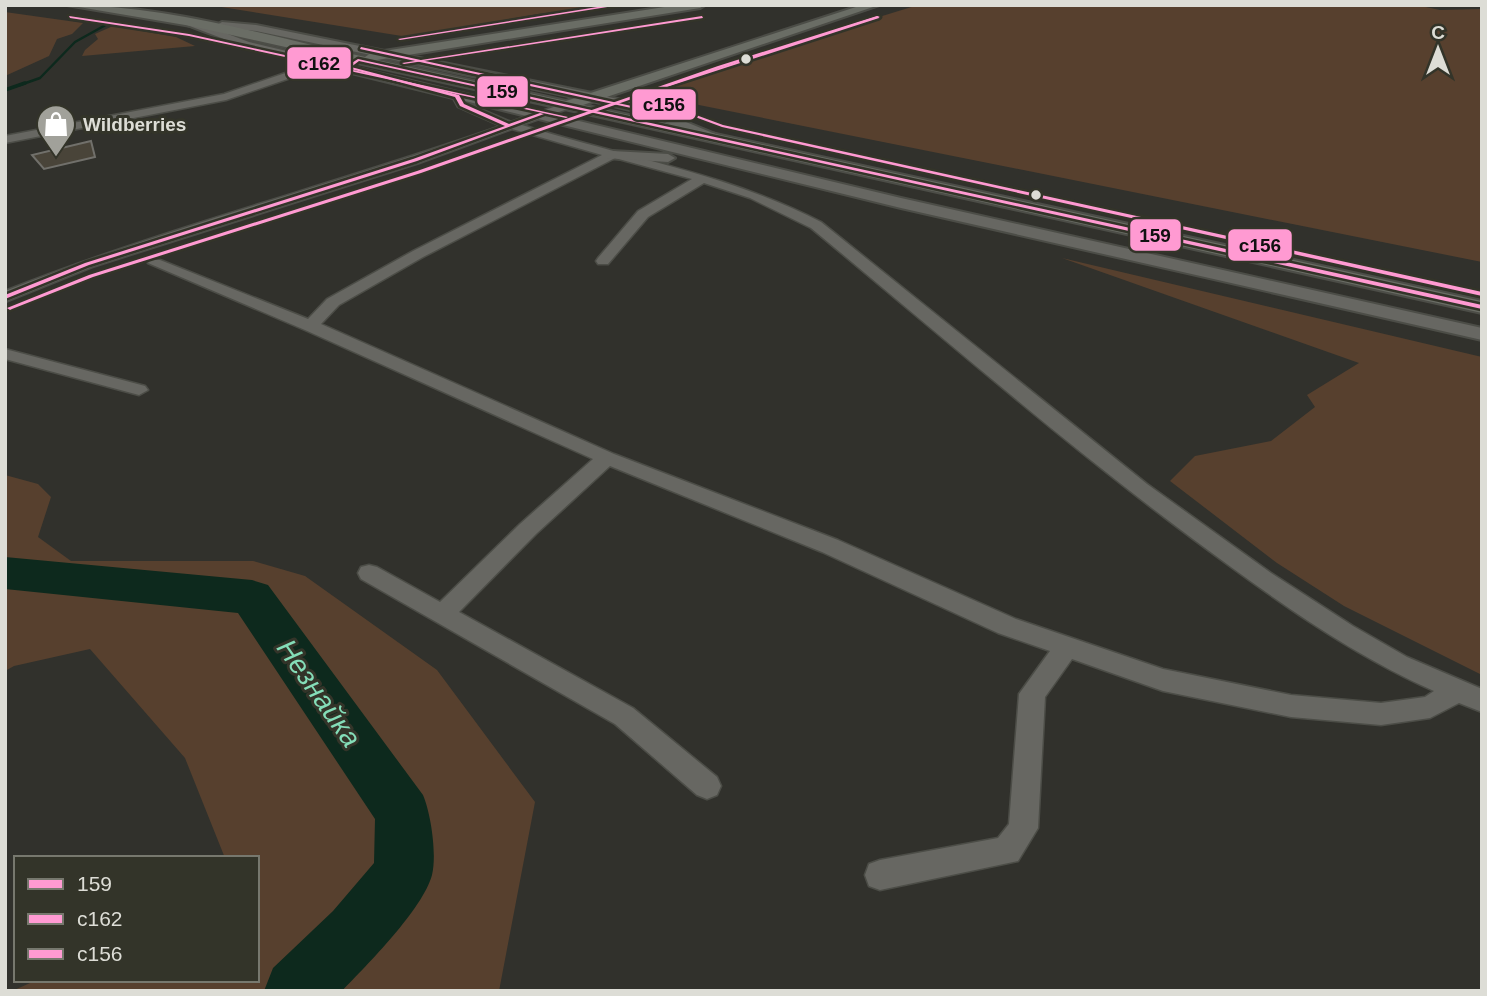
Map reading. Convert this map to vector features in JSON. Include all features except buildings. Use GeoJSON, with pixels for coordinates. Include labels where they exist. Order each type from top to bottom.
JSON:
{"type":"FeatureCollection","features":[{"type":"Feature","properties":{"kind":"main road"},"geometry":{"type":"LineString","coordinates":[[72,5],[191,23],[354,64],[531,91],[569,105],[1482,307]]}},
{"type":"Feature","properties":{"kind":"main road"},"geometry":{"type":"LineString","coordinates":[[354,64],[386,54],[700,5]]}},
{"type":"Feature","properties":{"kind":"main road"},"geometry":{"type":"LineString","coordinates":[[569,105],[874,5]]}},
{"type":"Feature","properties":{"kind":"street"},"geometry":{"type":"LineString","coordinates":[[191,23],[256,28],[386,54],[531,91],[592,97],[627,105],[718,138]]}},
{"type":"Feature","properties":{"kind":"street"},"geometry":{"type":"LineString","coordinates":[[191,23],[245,44],[330,65]]}},
{"type":"Feature","properties":{"kind":"street"},"geometry":{"type":"LineString","coordinates":[[298,57],[300,71]]}},
{"type":"Feature","properties":{"kind":"street"},"geometry":{"type":"LineString","coordinates":[[300,71],[354,64]]}},
{"type":"Feature","properties":{"kind":"street"},"geometry":{"type":"LineString","coordinates":[[5,140],[226,97],[300,71],[354,64],[457,96],[719,160],[1482,334]]}},
{"type":"Feature","properties":{"kind":"street"},"geometry":{"type":"LineString","coordinates":[[627,105],[619,97],[631,84]]}},
{"type":"Feature","properties":{"kind":"street"},"geometry":{"type":"LineString","coordinates":[[486,103],[531,91]]}},
{"type":"Feature","properties":{"kind":"street"},"geometry":{"type":"LineString","coordinates":[[457,96],[462,106],[509,126],[701,178],[774,204],[816,225],[1140,489],[1263,579],[1343,633],[1398,664],[1482,701]]}},
{"type":"Feature","properties":{"kind":"street"},"geometry":{"type":"LineString","coordinates":[[5,297],[87,264],[415,160],[569,105]]}},
{"type":"Feature","properties":{"kind":"street"},"geometry":{"type":"LineString","coordinates":[[311,326],[333,302],[408,260],[612,155],[719,160]]}},
{"type":"Feature","properties":{"kind":"street"},"geometry":{"type":"LineString","coordinates":[[603,261],[643,214],[701,178]]}},
{"type":"Feature","properties":{"kind":"street"},"geometry":{"type":"LineString","coordinates":[[155,263],[311,326],[607,458],[830,546],[1007,626],[1163,680],[1290,706],[1381,714],[1430,707],[1456,691]]}},
{"type":"Feature","properties":{"kind":"street"},"geometry":{"type":"LineString","coordinates":[[5,354],[139,390]]}},
{"type":"Feature","properties":{"kind":"street"},"geometry":{"type":"LineString","coordinates":[[442,615],[528,529],[607,458]]}},
{"type":"Feature","properties":{"kind":"street"},"geometry":{"type":"LineString","coordinates":[[369,573],[624,716],[707,786]]}},
{"type":"Feature","properties":{"kind":"street"},"geometry":{"type":"LineString","coordinates":[[880,875],[1007,851],[1023,828],[1032,694],[1067,647]]}},
{"type":"Feature","properties":{"kind":"shaded area"},"geometry":{"type":"Polygon","coordinates":[[[209,5],[611,5],[538,14],[408,37],[209,5]]]}},
{"type":"Feature","properties":{"kind":"shaded area"},"geometry":{"type":"Polygon","coordinates":[[[918,5],[1416,5],[1440,10],[1482,9],[1482,262],[659,97],[655,86],[918,5]]]}},
{"type":"Feature","properties":{"kind":"shaded area"},"geometry":{"type":"Polygon","coordinates":[[[5,12],[83,23],[72,34],[57,39],[49,56],[5,76],[5,12]]]}},
{"type":"Feature","properties":{"kind":"shaded area"},"geometry":{"type":"Polygon","coordinates":[[[113,26],[176,37],[195,46],[82,56],[98,39],[95,34],[113,26]]]}},
{"type":"Feature","properties":{"kind":"shaded area"},"geometry":{"type":"Polygon","coordinates":[[[1062,258],[1482,357],[1482,675],[1344,606],[1277,563],[1170,481],[1195,456],[1271,441],[1315,407],[1307,395],[1359,363],[1062,258]]]}},
{"type":"Feature","properties":{"kind":"shaded area"},"geometry":{"type":"Polygon","coordinates":[[[5,475],[38,484],[51,497],[38,537],[71,561],[253,561],[305,576],[437,670],[535,802],[499,991],[12,991],[32,982],[259,982],[259,856],[224,856],[185,758],[90,649],[14,666],[5,671],[5,475]]]}},
{"type":"Feature","properties":{"kind":"waterway"},"geometry":{"type":"LineString","coordinates":[[20,85],[40,78],[75,42],[111,22]]}},
{"type":"Feature","properties":{"kind":"waterway"},"geometry":{"type":"LineString","coordinates":[[5,90],[25,83]]}},
{"type":"Feature","properties":{"kind":"waterway","name":"Незнайка"},"geometry":{"type":"LineString","coordinates":[[5,573],[252,597],[403,813],[403,873],[355,933],[296,991]]}},
{"type":"Feature","properties":{"kind":"transit line","name":"с156"},"geometry":{"type":"LineString","coordinates":[[400,39],[618,5]]}},
{"type":"Feature","properties":{"kind":"transit line","name":"с162"},"geometry":{"type":"LineString","coordinates":[[70,17],[189,35],[566,117]]}},
{"type":"Feature","properties":{"kind":"transit line","name":"с162"},"geometry":{"type":"LineString","coordinates":[[404,63],[702,17]]}},
{"type":"Feature","properties":{"kind":"transit line","name":"с162"},"geometry":{"type":"LineString","coordinates":[[10,308],[91,276],[419,172],[719,67],[878,17]]}},
{"type":"Feature","properties":{"kind":"transit line","name":"с156"},"geometry":{"type":"LineString","coordinates":[[878,17],[638,95],[722,126],[1482,294]]}},
{"type":"Feature","properties":{"kind":"transit line","name":"с156"},"geometry":{"type":"LineString","coordinates":[[361,48],[682,118]]}},
{"type":"Feature","properties":{"kind":"transit line","name":"159"},"geometry":{"type":"LineString","coordinates":[[509,126],[462,105],[457,96],[348,67],[358,60],[1482,307]]}},
{"type":"Feature","properties":{"kind":"transit line","name":"159"},"geometry":{"type":"LineString","coordinates":[[5,297],[87,264],[415,160],[542,114]]}},
{"type":"Feature","properties":{"kind":"place","name":"Wildberries"},"geometry":{"type":"Point","coordinates":[56,158]}}]}
